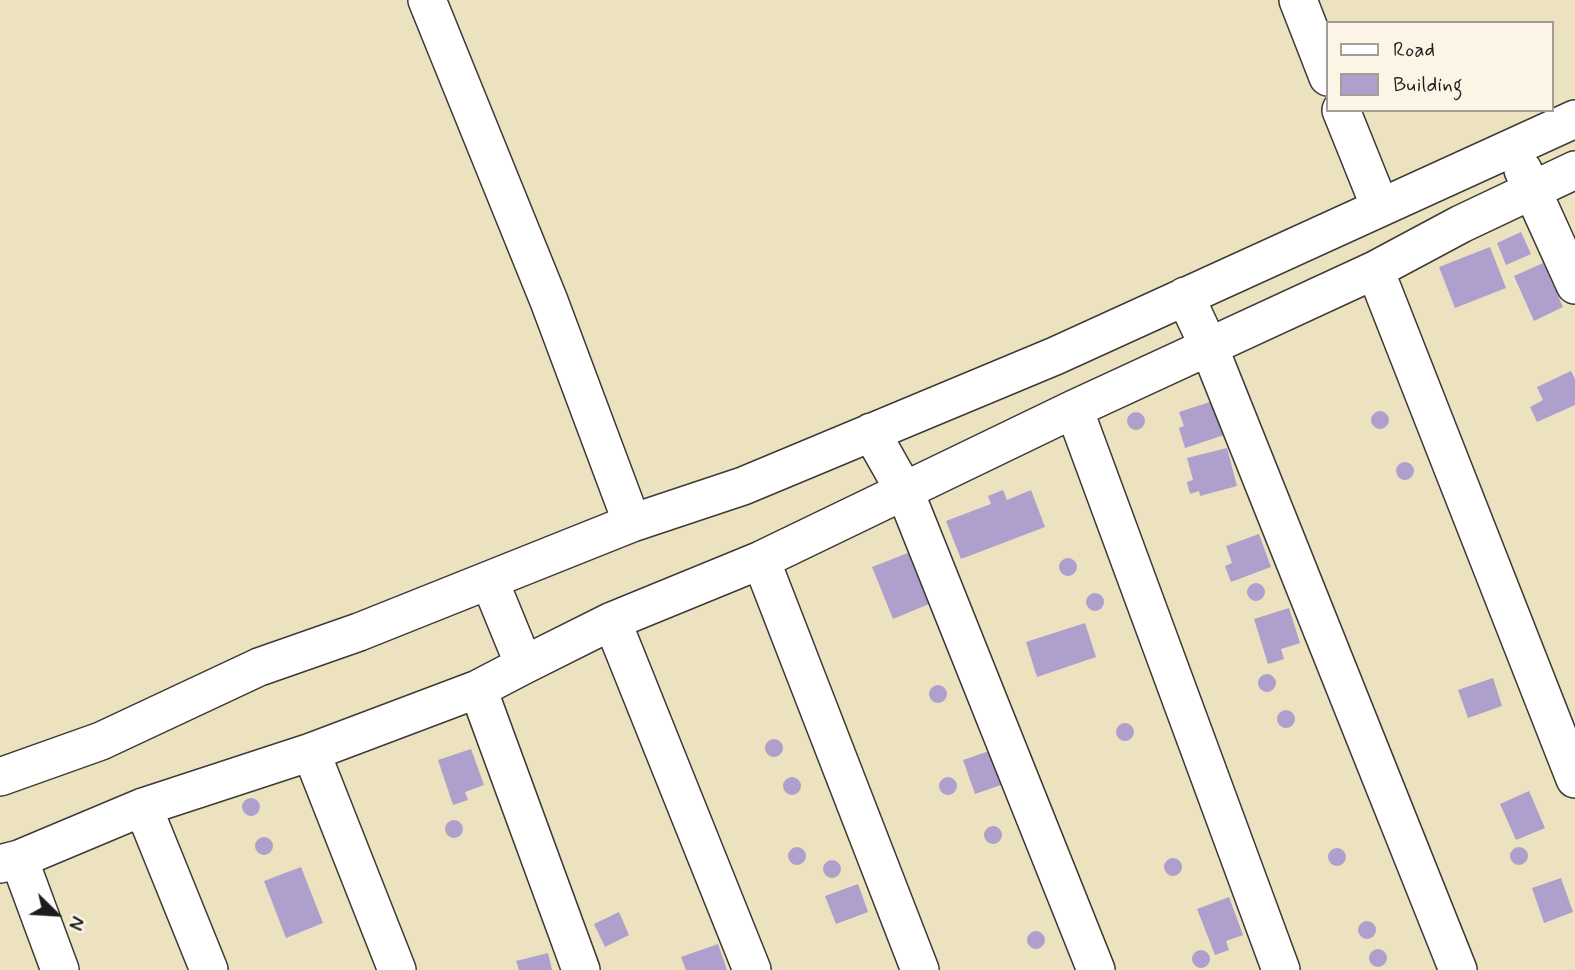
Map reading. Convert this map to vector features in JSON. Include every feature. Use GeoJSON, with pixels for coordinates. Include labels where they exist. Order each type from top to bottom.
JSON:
{"type":"FeatureCollection","features":[{"type":"Feature","properties":{"kind":"street"},"geometry":{"type":"LineString","coordinates":[[427,0],[549,301],[632,523]]}},
{"type":"Feature","properties":{"kind":"street"},"geometry":{"type":"LineString","coordinates":[[1297,0],[1326,72]]}},
{"type":"Feature","properties":{"kind":"street"},"geometry":{"type":"LineString","coordinates":[[1342,112],[1380,207]]}},
{"type":"Feature","properties":{"kind":"street"},"geometry":{"type":"LineString","coordinates":[[0,777],[101,741],[259,667],[490,582],[632,523],[743,486],[1055,355],[1575,119]]}},
{"type":"Feature","properties":{"kind":"street"},"geometry":{"type":"LineString","coordinates":[[1513,147],[1575,285]]}},
{"type":"Feature","properties":{"kind":"street"},"geometry":{"type":"LineString","coordinates":[[60,970],[9,862],[143,807],[311,752],[478,690],[523,664],[612,621],[761,560],[1375,270],[1461,224],[1575,170]]}},
{"type":"Feature","properties":{"kind":"street"},"geometry":{"type":"LineString","coordinates":[[1434,181],[1461,224]]}},
{"type":"Feature","properties":{"kind":"street"},"geometry":{"type":"LineString","coordinates":[[1375,270],[1575,779]]}},
{"type":"Feature","properties":{"kind":"street"},"geometry":{"type":"LineString","coordinates":[[1185,296],[1209,347],[1458,970]]}},
{"type":"Feature","properties":{"kind":"street"},"geometry":{"type":"LineString","coordinates":[[1074,410],[1281,970]]}},
{"type":"Feature","properties":{"kind":"street"},"geometry":{"type":"LineString","coordinates":[[872,432],[905,492],[1096,970]]}},
{"type":"Feature","properties":{"kind":"street"},"geometry":{"type":"LineString","coordinates":[[761,560],[919,970]]}},
{"type":"Feature","properties":{"kind":"street"},"geometry":{"type":"LineString","coordinates":[[490,582],[523,664]]}},
{"type":"Feature","properties":{"kind":"street"},"geometry":{"type":"LineString","coordinates":[[612,621],[752,970]]}},
{"type":"Feature","properties":{"kind":"street"},"geometry":{"type":"LineString","coordinates":[[478,690],[581,970]]}},
{"type":"Feature","properties":{"kind":"street"},"geometry":{"type":"LineString","coordinates":[[311,752],[397,970]]}},
{"type":"Feature","properties":{"kind":"street"},"geometry":{"type":"LineString","coordinates":[[143,807],[209,970]]}},
{"type":"Feature","properties":{"kind":"building"},"geometry":{"type":"Polygon","coordinates":[[[1521,232],[1531,254],[1506,265],[1497,243],[1521,232]]]}},
{"type":"Feature","properties":{"kind":"building"},"geometry":{"type":"Polygon","coordinates":[[[1490,247],[1506,288],[1455,308],[1439,267],[1490,247]]]}},
{"type":"Feature","properties":{"kind":"building"},"geometry":{"type":"Polygon","coordinates":[[[1543,263],[1563,307],[1534,321],[1514,276],[1543,263]]]}},
{"type":"Feature","properties":{"kind":"building"},"geometry":{"type":"Polygon","coordinates":[[[1571,371],[1575,379],[1575,405],[1537,422],[1530,407],[1543,400],[1537,387],[1571,371]]]}},
{"type":"Feature","properties":{"kind":"building"},"geometry":{"type":"Polygon","coordinates":[[[1213,401],[1224,435],[1185,448],[1179,428],[1184,426],[1179,412],[1213,401]]]}},
{"type":"Feature","properties":{"kind":"building"},"geometry":{"type":"Polygon","coordinates":[[[1376,411],[1384,411],[1389,420],[1387,427],[1376,429],[1371,424],[1371,416],[1376,411]]]}},
{"type":"Feature","properties":{"kind":"building"},"geometry":{"type":"Polygon","coordinates":[[[1132,412],[1140,412],[1145,421],[1143,428],[1132,430],[1127,425],[1127,417],[1132,412]]]}},
{"type":"Feature","properties":{"kind":"building"},"geometry":{"type":"Polygon","coordinates":[[[1227,448],[1237,486],[1200,496],[1199,491],[1190,494],[1187,482],[1193,480],[1187,458],[1227,448]]]}},
{"type":"Feature","properties":{"kind":"building"},"geometry":{"type":"Polygon","coordinates":[[[1401,462],[1409,462],[1414,471],[1412,478],[1401,480],[1396,475],[1396,467],[1401,462]]]}},
{"type":"Feature","properties":{"kind":"building"},"geometry":{"type":"Polygon","coordinates":[[[1003,490],[1007,500],[1031,490],[1045,527],[961,559],[946,521],[991,504],[988,496],[1003,490]]]}},
{"type":"Feature","properties":{"kind":"building"},"geometry":{"type":"Polygon","coordinates":[[[1259,534],[1271,567],[1231,582],[1225,566],[1232,563],[1226,546],[1259,534]]]}},
{"type":"Feature","properties":{"kind":"building"},"geometry":{"type":"Polygon","coordinates":[[[908,553],[929,604],[893,619],[872,567],[908,553]]]}},
{"type":"Feature","properties":{"kind":"building"},"geometry":{"type":"Polygon","coordinates":[[[1064,558],[1072,558],[1077,567],[1075,574],[1064,576],[1059,571],[1059,563],[1064,558]]]}},
{"type":"Feature","properties":{"kind":"building"},"geometry":{"type":"Polygon","coordinates":[[[1252,583],[1260,583],[1265,592],[1263,599],[1252,601],[1247,596],[1247,588],[1252,583]]]}},
{"type":"Feature","properties":{"kind":"building"},"geometry":{"type":"Polygon","coordinates":[[[1091,593],[1099,593],[1104,602],[1102,609],[1091,611],[1086,606],[1086,598],[1091,593]]]}},
{"type":"Feature","properties":{"kind":"building"},"geometry":{"type":"Polygon","coordinates":[[[1289,608],[1300,643],[1281,649],[1284,659],[1268,664],[1254,619],[1289,608]]]}},
{"type":"Feature","properties":{"kind":"building"},"geometry":{"type":"Polygon","coordinates":[[[1085,623],[1096,657],[1037,677],[1026,642],[1085,623]]]}},
{"type":"Feature","properties":{"kind":"building"},"geometry":{"type":"Polygon","coordinates":[[[1263,674],[1271,674],[1276,683],[1274,690],[1263,692],[1258,687],[1258,679],[1263,674]]]}},
{"type":"Feature","properties":{"kind":"building"},"geometry":{"type":"Polygon","coordinates":[[[1493,678],[1502,706],[1468,718],[1458,690],[1493,678]]]}},
{"type":"Feature","properties":{"kind":"building"},"geometry":{"type":"Polygon","coordinates":[[[934,685],[942,685],[947,694],[945,701],[934,703],[929,698],[929,690],[934,685]]]}},
{"type":"Feature","properties":{"kind":"building"},"geometry":{"type":"Polygon","coordinates":[[[1282,710],[1290,710],[1295,719],[1293,726],[1282,728],[1277,723],[1277,715],[1282,710]]]}},
{"type":"Feature","properties":{"kind":"building"},"geometry":{"type":"Polygon","coordinates":[[[1121,723],[1129,723],[1134,732],[1132,739],[1121,741],[1116,736],[1116,728],[1121,723]]]}},
{"type":"Feature","properties":{"kind":"building"},"geometry":{"type":"Polygon","coordinates":[[[770,739],[778,739],[783,748],[781,755],[770,757],[765,752],[765,744],[770,739]]]}},
{"type":"Feature","properties":{"kind":"building"},"geometry":{"type":"Polygon","coordinates":[[[471,749],[484,785],[465,792],[468,800],[453,805],[438,760],[471,749]]]}},
{"type":"Feature","properties":{"kind":"building"},"geometry":{"type":"Polygon","coordinates":[[[992,750],[1004,784],[975,794],[963,760],[992,750]]]}},
{"type":"Feature","properties":{"kind":"building"},"geometry":{"type":"Polygon","coordinates":[[[788,777],[796,777],[801,786],[799,793],[788,795],[783,790],[783,782],[788,777]]]}},
{"type":"Feature","properties":{"kind":"building"},"geometry":{"type":"Polygon","coordinates":[[[944,777],[952,777],[957,786],[955,793],[944,795],[939,790],[939,782],[944,777]]]}},
{"type":"Feature","properties":{"kind":"building"},"geometry":{"type":"Polygon","coordinates":[[[1529,791],[1545,828],[1516,840],[1500,804],[1529,791]]]}},
{"type":"Feature","properties":{"kind":"building"},"geometry":{"type":"Polygon","coordinates":[[[247,798],[255,798],[260,807],[258,814],[247,816],[242,811],[242,803],[247,798]]]}},
{"type":"Feature","properties":{"kind":"building"},"geometry":{"type":"Polygon","coordinates":[[[450,820],[458,820],[463,829],[461,836],[450,838],[445,833],[445,825],[450,820]]]}},
{"type":"Feature","properties":{"kind":"building"},"geometry":{"type":"Polygon","coordinates":[[[989,826],[997,826],[1002,835],[1000,842],[989,844],[984,839],[984,831],[989,826]]]}},
{"type":"Feature","properties":{"kind":"building"},"geometry":{"type":"Polygon","coordinates":[[[260,837],[268,837],[273,846],[271,853],[260,855],[255,850],[255,842],[260,837]]]}},
{"type":"Feature","properties":{"kind":"building"},"geometry":{"type":"Polygon","coordinates":[[[793,847],[801,847],[806,856],[804,863],[793,865],[788,860],[788,852],[793,847]]]}},
{"type":"Feature","properties":{"kind":"building"},"geometry":{"type":"Polygon","coordinates":[[[1515,847],[1523,847],[1528,856],[1526,863],[1515,865],[1510,860],[1510,852],[1515,847]]]}},
{"type":"Feature","properties":{"kind":"building"},"geometry":{"type":"Polygon","coordinates":[[[1333,848],[1341,848],[1346,857],[1344,864],[1333,866],[1328,861],[1328,853],[1333,848]]]}},
{"type":"Feature","properties":{"kind":"building"},"geometry":{"type":"Polygon","coordinates":[[[1169,858],[1177,858],[1182,867],[1180,874],[1169,876],[1164,871],[1164,863],[1169,858]]]}},
{"type":"Feature","properties":{"kind":"building"},"geometry":{"type":"Polygon","coordinates":[[[828,860],[836,860],[841,869],[839,876],[828,878],[823,873],[823,865],[828,860]]]}},
{"type":"Feature","properties":{"kind":"building"},"geometry":{"type":"Polygon","coordinates":[[[301,867],[323,923],[286,938],[264,881],[301,867]]]}},
{"type":"Feature","properties":{"kind":"building"},"geometry":{"type":"Polygon","coordinates":[[[1561,878],[1573,912],[1544,923],[1532,888],[1561,878]]]}},
{"type":"Feature","properties":{"kind":"building"},"geometry":{"type":"Polygon","coordinates":[[[858,884],[868,912],[836,924],[825,896],[858,884]]]}},
{"type":"Feature","properties":{"kind":"building"},"geometry":{"type":"Polygon","coordinates":[[[1229,897],[1243,935],[1226,941],[1229,950],[1215,955],[1197,909],[1229,897]]]}},
{"type":"Feature","properties":{"kind":"building"},"geometry":{"type":"Polygon","coordinates":[[[619,912],[629,935],[605,947],[594,924],[619,912]]]}},
{"type":"Feature","properties":{"kind":"building"},"geometry":{"type":"Polygon","coordinates":[[[1363,921],[1371,921],[1376,930],[1374,937],[1363,939],[1358,934],[1358,926],[1363,921]]]}},
{"type":"Feature","properties":{"kind":"building"},"geometry":{"type":"Polygon","coordinates":[[[1032,931],[1040,931],[1045,940],[1043,947],[1032,949],[1027,944],[1027,936],[1032,931]]]}},
{"type":"Feature","properties":{"kind":"building"},"geometry":{"type":"Polygon","coordinates":[[[718,944],[727,970],[686,970],[681,957],[718,944]]]}},
{"type":"Feature","properties":{"kind":"building"},"geometry":{"type":"Polygon","coordinates":[[[1374,949],[1382,949],[1387,958],[1385,965],[1374,967],[1369,962],[1369,954],[1374,949]]]}},
{"type":"Feature","properties":{"kind":"building"},"geometry":{"type":"Polygon","coordinates":[[[1197,950],[1205,950],[1210,959],[1208,966],[1197,968],[1192,963],[1192,955],[1197,950]]]}},
{"type":"Feature","properties":{"kind":"building"},"geometry":{"type":"Polygon","coordinates":[[[548,953],[552,970],[519,970],[516,961],[548,953]]]}}]}
